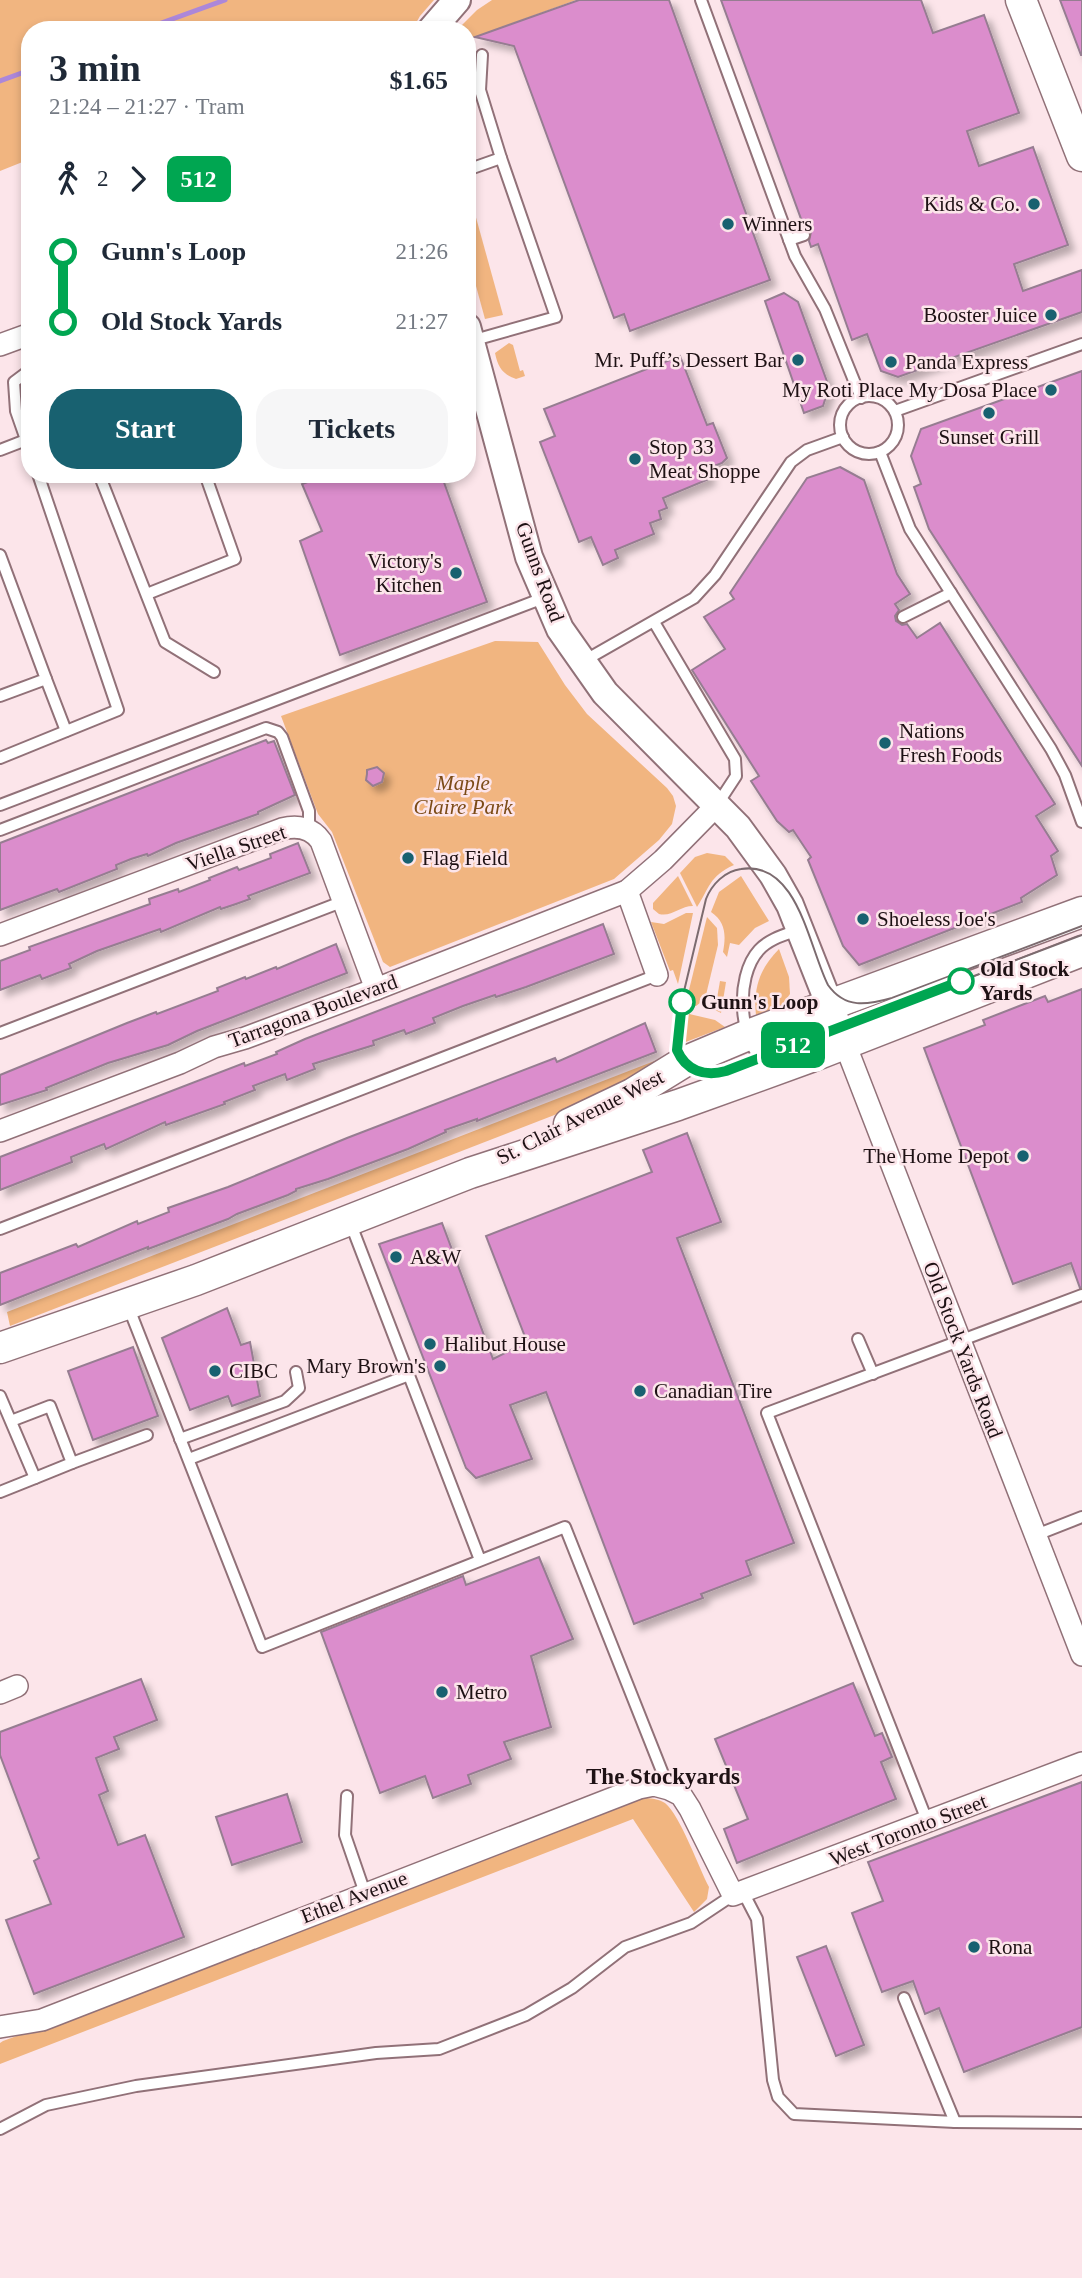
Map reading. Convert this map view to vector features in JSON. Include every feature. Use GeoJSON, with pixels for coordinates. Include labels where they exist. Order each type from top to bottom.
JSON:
{"type":"FeatureCollection","features":[{"type":"Feature","properties":{"kind":"main road"},"geometry":{"type":"LineString","coordinates":[[1021,0],[1082,156]]}},
{"type":"Feature","properties":{"kind":"main road","name":"St. Clair Avenue West"},"geometry":{"type":"LineString","coordinates":[[470,1173],[632,1094],[684,1062],[748,1035],[1082,912]]}},
{"type":"Feature","properties":{"kind":"main road","name":"St. Clair Avenue West"},"geometry":{"type":"LineString","coordinates":[[0,1348],[196,1280],[470,1173],[678,1105],[777,1069],[1082,951]]}},
{"type":"Feature","properties":{"kind":"street"},"geometry":{"type":"LineString","coordinates":[[439,21],[457,0]]}},
{"type":"Feature","properties":{"kind":"street"},"geometry":{"type":"LineString","coordinates":[[0,345],[21,337]]}},
{"type":"Feature","properties":{"kind":"street","name":"Gunns Road"},"geometry":{"type":"LineString","coordinates":[[476,360],[529,556],[560,629],[605,693],[738,827],[781,887],[801,930],[845,1044]]}},
{"type":"Feature","properties":{"kind":"street"},"geometry":{"type":"LineString","coordinates":[[657,975],[627,891],[717,805]]}},
{"type":"Feature","properties":{"kind":"street","name":"Viella Street"},"geometry":{"type":"LineString","coordinates":[[0,935],[282,829],[300,827],[309,830],[321,842],[376,989]]}},
{"type":"Feature","properties":{"kind":"street","name":"Tarragona Boulevard"},"geometry":{"type":"LineString","coordinates":[[0,1131],[627,891]]}},
{"type":"Feature","properties":{"kind":"street","name":"Old Stock Yards Road"},"geometry":{"type":"LineString","coordinates":[[845,1044],[1082,1655]]}},
{"type":"Feature","properties":{"kind":"street","name":"West Toronto Street"},"geometry":{"type":"LineString","coordinates":[[738,1894],[1082,1763]]}},
{"type":"Feature","properties":{"kind":"street","name":"Ethel Avenue"},"geometry":{"type":"LineString","coordinates":[[0,2027],[42,2020],[639,1788],[654,1785],[669,1789]]}},
{"type":"Feature","properties":{"kind":"street"},"geometry":{"type":"LineString","coordinates":[[669,1789],[681,1795],[738,1894]]}},
{"type":"Feature","properties":{"kind":"lane"},"geometry":{"type":"LineString","coordinates":[[701,0],[789,240],[825,309],[861,398]]}},
{"type":"Feature","properties":{"kind":"lane"},"geometry":{"type":"LineString","coordinates":[[476,333],[556,317],[480,90],[482,55]]}},
{"type":"Feature","properties":{"kind":"lane"},"geometry":{"type":"LineString","coordinates":[[476,167],[501,158]]}},
{"type":"Feature","properties":{"kind":"lane"},"geometry":{"type":"LineString","coordinates":[[789,240],[804,235]]}},
{"type":"Feature","properties":{"kind":"lane"},"geometry":{"type":"LineString","coordinates":[[895,411],[1082,344]]}},
{"type":"Feature","properties":{"kind":"lane"},"geometry":{"type":"LineString","coordinates":[[21,377],[15,382],[16,411],[21,426]]}},
{"type":"Feature","properties":{"kind":"lane"},"geometry":{"type":"LineString","coordinates":[[861,398],[877,398],[895,411],[898,429],[895,439],[880,452],[865,454],[852,448],[843,437],[841,421],[852,402],[861,398]]}},
{"type":"Feature","properties":{"kind":"lane"},"geometry":{"type":"LineString","coordinates":[[582,662],[694,598],[706,586],[791,462],[807,450],[843,437]]}},
{"type":"Feature","properties":{"kind":"lane"},"geometry":{"type":"LineString","coordinates":[[0,450],[21,447]]}},
{"type":"Feature","properties":{"kind":"lane"},"geometry":{"type":"LineString","coordinates":[[880,452],[910,529],[1055,755],[1082,822]]}},
{"type":"Feature","properties":{"kind":"lane"},"geometry":{"type":"LineString","coordinates":[[0,758],[118,710],[40,483]]}},
{"type":"Feature","properties":{"kind":"lane"},"geometry":{"type":"LineString","coordinates":[[103,483],[165,642],[214,671]]}},
{"type":"Feature","properties":{"kind":"lane"},"geometry":{"type":"LineString","coordinates":[[147,594],[235,559],[208,483]]}},
{"type":"Feature","properties":{"kind":"lane"},"geometry":{"type":"LineString","coordinates":[[0,555],[66,731]]}},
{"type":"Feature","properties":{"kind":"lane"},"geometry":{"type":"LineString","coordinates":[[904,618],[951,593]]}},
{"type":"Feature","properties":{"kind":"lane"},"geometry":{"type":"LineString","coordinates":[[0,805],[546,597]]}},
{"type":"Feature","properties":{"kind":"lane"},"geometry":{"type":"LineString","coordinates":[[654,622],[722,728],[735,759],[732,783],[717,805]]}},
{"type":"Feature","properties":{"kind":"lane"},"geometry":{"type":"LineString","coordinates":[[0,696],[46,679]]}},
{"type":"Feature","properties":{"kind":"lane"},"geometry":{"type":"LineString","coordinates":[[0,830],[266,728],[278,732],[282,737],[309,811],[309,830]]}},
{"type":"Feature","properties":{"kind":"lane"},"geometry":{"type":"LineString","coordinates":[[0,1033],[344,901]]}},
{"type":"Feature","properties":{"kind":"lane"},"geometry":{"type":"LineString","coordinates":[[777,1069],[759,1058],[748,1035],[743,1014],[743,993],[747,971],[759,950],[772,940],[801,930]]}},
{"type":"Feature","properties":{"kind":"lane"},"geometry":{"type":"LineString","coordinates":[[0,1228],[657,975]]}},
{"type":"Feature","properties":{"kind":"lane"},"geometry":{"type":"LineString","coordinates":[[349,1220],[480,1560]]}},
{"type":"Feature","properties":{"kind":"lane"},"geometry":{"type":"LineString","coordinates":[[928,1823],[767,1413],[1082,1295]]}},
{"type":"Feature","properties":{"kind":"lane"},"geometry":{"type":"LineString","coordinates":[[127,1303],[262,1647],[565,1527],[669,1789]]}},
{"type":"Feature","properties":{"kind":"lane"},"geometry":{"type":"LineString","coordinates":[[858,1339],[873,1374]]}},
{"type":"Feature","properties":{"kind":"lane"},"geometry":{"type":"LineString","coordinates":[[180,1439],[285,1401],[299,1388],[296,1372]]}},
{"type":"Feature","properties":{"kind":"lane"},"geometry":{"type":"LineString","coordinates":[[189,1459],[409,1375]]}},
{"type":"Feature","properties":{"kind":"lane"},"geometry":{"type":"LineString","coordinates":[[0,1396],[35,1478]]}},
{"type":"Feature","properties":{"kind":"lane"},"geometry":{"type":"LineString","coordinates":[[11,1421],[50,1406],[72,1463]]}},
{"type":"Feature","properties":{"kind":"lane"},"geometry":{"type":"LineString","coordinates":[[0,1492],[147,1435]]}},
{"type":"Feature","properties":{"kind":"lane"},"geometry":{"type":"LineString","coordinates":[[1036,1535],[1082,1517]]}},
{"type":"Feature","properties":{"kind":"lane"},"geometry":{"type":"LineString","coordinates":[[347,1796],[345,1835],[365,1893]]}},
{"type":"Feature","properties":{"kind":"lane"},"geometry":{"type":"LineString","coordinates":[[0,2129],[46,2105],[136,2086],[376,2053],[439,2049],[526,2015],[572,1988],[625,1947],[691,1923],[738,1894],[757,1919],[773,2080],[778,2097],[794,2114],[955,2122],[1082,2123]]}},
{"type":"Feature","properties":{"kind":"lane"},"geometry":{"type":"LineString","coordinates":[[904,1998],[955,2122]]}},
{"type":"Feature","properties":{"kind":"green space"},"geometry":{"type":"Polygon","coordinates":[[[0,0],[434,0],[417,21],[21,21],[21,163],[0,171],[0,0]]]}},
{"type":"Feature","properties":{"kind":"green space"},"geometry":{"type":"Polygon","coordinates":[[[492,0],[576,0],[476,37],[476,21],[466,21],[492,0]]]}},
{"type":"Feature","properties":{"kind":"green space"},"geometry":{"type":"Polygon","coordinates":[[[476,218],[503,315],[485,319],[476,286],[476,218]]]}},
{"type":"Feature","properties":{"kind":"green space"},"geometry":{"type":"Polygon","coordinates":[[[509,343],[513,345],[520,371],[523,370],[525,376],[516,379],[501,369],[495,353],[509,343]]]}},
{"type":"Feature","properties":{"kind":"green space","name":"Maple Claire Park"},"geometry":{"type":"Polygon","coordinates":[[[495,641],[538,642],[587,714],[673,796],[676,806],[672,824],[659,840],[614,879],[390,967],[383,962],[332,832],[318,814],[281,716],[495,641]]]}},
{"type":"Feature","properties":{"kind":"green space"},"geometry":{"type":"Polygon","coordinates":[[[707,853],[725,856],[734,865],[714,878],[697,907],[680,873],[695,857],[707,853]]]}},
{"type":"Feature","properties":{"kind":"green space"},"geometry":{"type":"Polygon","coordinates":[[[678,876],[693,906],[659,914],[653,909],[653,903],[678,876]]]}},
{"type":"Feature","properties":{"kind":"green space"},"geometry":{"type":"Polygon","coordinates":[[[741,876],[769,921],[755,928],[739,945],[730,943],[727,957],[723,952],[722,925],[711,912],[719,892],[741,876]]]}},
{"type":"Feature","properties":{"kind":"green space"},"geometry":{"type":"Polygon","coordinates":[[[686,913],[693,913],[678,984],[673,970],[670,971],[651,922],[664,924],[686,913]]]}},
{"type":"Feature","properties":{"kind":"green space"},"geometry":{"type":"Polygon","coordinates":[[[707,917],[717,928],[718,945],[705,999],[696,1006],[685,1006],[707,917]]]}},
{"type":"Feature","properties":{"kind":"green space"},"geometry":{"type":"Polygon","coordinates":[[[779,949],[789,977],[790,994],[782,1005],[756,1015],[759,979],[779,949]]]}},
{"type":"Feature","properties":{"kind":"green space"},"geometry":{"type":"Polygon","coordinates":[[[720,981],[726,982],[721,1013],[715,1010],[720,981]]]}},
{"type":"Feature","properties":{"kind":"green space"},"geometry":{"type":"Polygon","coordinates":[[[685,1013],[715,1020],[725,1027],[683,1043],[680,1030],[685,1013]]]}},
{"type":"Feature","properties":{"kind":"green space"},"geometry":{"type":"Polygon","coordinates":[[[670,1055],[588,1102],[10,1326],[7,1312],[670,1055]]]}},
{"type":"Feature","properties":{"kind":"green space"},"geometry":{"type":"Polygon","coordinates":[[[643,1798],[660,1801],[671,1809],[709,1887],[707,1899],[694,1912],[633,1819],[0,2064],[0,2043],[3,2041],[223,1960],[643,1798]]]}},
{"type":"Feature","properties":{"kind":"building"},"geometry":{"type":"Polygon","coordinates":[[[579,0],[669,0],[770,280],[630,331],[624,314],[614,318],[514,46],[476,37],[579,0]]]}},
{"type":"Feature","properties":{"kind":"building"},"geometry":{"type":"Polygon","coordinates":[[[721,0],[921,0],[933,33],[984,15],[1019,113],[967,131],[979,166],[1033,147],[1068,245],[1014,264],[1023,291],[1082,270],[1082,312],[898,377],[881,371],[867,334],[852,340],[818,244],[811,247],[811,232],[804,227],[721,0]]]}},
{"type":"Feature","properties":{"kind":"building"},"geometry":{"type":"Polygon","coordinates":[[[1060,0],[1082,0],[1082,55],[1081,55],[1060,0]]]}},
{"type":"Feature","properties":{"kind":"building"},"geometry":{"type":"Polygon","coordinates":[[[784,293],[798,302],[829,387],[823,406],[804,413],[765,301],[784,293]]]}},
{"type":"Feature","properties":{"kind":"building","name":"Stop 33 Meat Shoppe"},"geometry":{"type":"Polygon","coordinates":[[[680,356],[707,425],[713,423],[727,458],[722,463],[706,469],[709,479],[663,498],[667,508],[659,511],[661,519],[650,523],[654,534],[615,550],[618,558],[603,565],[591,537],[579,542],[540,442],[555,436],[544,409],[680,356]]]}},
{"type":"Feature","properties":{"kind":"building"},"geometry":{"type":"Polygon","coordinates":[[[1082,371],[1082,766],[929,529],[914,487],[921,484],[911,456],[921,429],[1082,371]]]}},
{"type":"Feature","properties":{"kind":"building"},"geometry":{"type":"Polygon","coordinates":[[[840,467],[864,480],[897,574],[910,594],[895,604],[899,610],[895,616],[896,621],[902,625],[907,624],[917,638],[940,623],[1055,804],[1036,816],[1058,851],[1051,856],[1057,875],[1021,898],[1022,902],[859,965],[843,946],[808,860],[811,857],[793,830],[789,832],[777,821],[751,781],[759,776],[692,670],[725,649],[704,617],[734,599],[730,593],[807,478],[840,467]]]}},
{"type":"Feature","properties":{"kind":"building"},"geometry":{"type":"Polygon","coordinates":[[[444,483],[487,602],[340,655],[300,541],[322,531],[302,484],[444,483]]]}},
{"type":"Feature","properties":{"kind":"building"},"geometry":{"type":"Polygon","coordinates":[[[266,740],[268,743],[274,741],[295,795],[258,814],[176,843],[148,856],[147,854],[131,859],[116,865],[117,869],[59,892],[57,889],[0,910],[0,843],[266,740]]]}},
{"type":"Feature","properties":{"kind":"building"},"geometry":{"type":"Polygon","coordinates":[[[377,767],[384,773],[382,782],[373,786],[366,780],[367,770],[377,767]]]}},
{"type":"Feature","properties":{"kind":"building"},"geometry":{"type":"Polygon","coordinates":[[[298,843],[310,873],[161,932],[160,929],[97,951],[69,964],[71,968],[42,979],[40,975],[0,990],[0,961],[30,950],[29,947],[150,904],[149,899],[178,889],[179,892],[237,867],[239,870],[271,858],[270,854],[298,843]]]}},
{"type":"Feature","properties":{"kind":"building"},"geometry":{"type":"Polygon","coordinates":[[[603,924],[614,954],[526,987],[463,1006],[433,1018],[435,1023],[406,1034],[404,1030],[373,1041],[374,1045],[313,1064],[315,1069],[287,1080],[285,1074],[253,1086],[255,1090],[224,1102],[225,1104],[166,1125],[165,1122],[106,1149],[104,1144],[71,1157],[72,1162],[0,1190],[0,1157],[244,1063],[245,1066],[277,1054],[276,1052],[305,1039],[603,924]]]}},
{"type":"Feature","properties":{"kind":"building"},"geometry":{"type":"Polygon","coordinates":[[[336,944],[347,973],[197,1031],[168,1045],[108,1063],[46,1088],[47,1090],[0,1105],[0,1075],[127,1023],[218,991],[217,988],[245,977],[246,979],[276,967],[277,969],[336,944]]]}},
{"type":"Feature","properties":{"kind":"building","name":"The Home Depot"},"geometry":{"type":"Polygon","coordinates":[[[1082,989],[1082,1287],[1080,1288],[1071,1263],[1013,1284],[924,1048],[985,1025],[983,1020],[1045,996],[1048,1002],[1082,989]]]}},
{"type":"Feature","properties":{"kind":"building"},"geometry":{"type":"Polygon","coordinates":[[[645,1023],[656,1052],[477,1121],[445,1130],[446,1132],[408,1149],[296,1189],[288,1195],[228,1219],[0,1305],[0,1273],[76,1244],[78,1247],[137,1221],[138,1224],[169,1212],[168,1208],[228,1187],[555,1058],[557,1062],[645,1023]]]}},
{"type":"Feature","properties":{"kind":"building","name":"Canadian Tire"},"geometry":{"type":"Polygon","coordinates":[[[687,1133],[721,1222],[677,1238],[794,1543],[746,1561],[751,1575],[701,1594],[703,1598],[634,1624],[546,1392],[510,1405],[532,1459],[476,1478],[466,1468],[379,1244],[442,1223],[493,1359],[527,1342],[486,1236],[652,1172],[643,1150],[687,1133]]]}},
{"type":"Feature","properties":{"kind":"building","name":"CIBC"},"geometry":{"type":"Polygon","coordinates":[[[227,1308],[241,1345],[250,1342],[260,1396],[232,1406],[228,1396],[190,1410],[162,1338],[227,1308]]]}},
{"type":"Feature","properties":{"kind":"building"},"geometry":{"type":"Polygon","coordinates":[[[133,1347],[158,1416],[93,1440],[68,1371],[133,1347]]]}},
{"type":"Feature","properties":{"kind":"building","name":"Metro"},"geometry":{"type":"Polygon","coordinates":[[[539,1557],[573,1639],[531,1656],[551,1727],[504,1742],[511,1759],[468,1775],[471,1784],[433,1798],[425,1776],[380,1793],[321,1632],[463,1576],[466,1585],[539,1557]]]}},
{"type":"Feature","properties":{"kind":"building"},"geometry":{"type":"Polygon","coordinates":[[[141,1679],[157,1720],[114,1737],[119,1749],[96,1758],[108,1791],[99,1795],[118,1845],[145,1835],[184,1937],[34,1994],[6,1920],[51,1904],[34,1861],[39,1858],[0,1755],[0,1732],[141,1679]]]}},
{"type":"Feature","properties":{"kind":"building"},"geometry":{"type":"Polygon","coordinates":[[[853,1683],[875,1736],[882,1733],[892,1757],[881,1762],[896,1799],[737,1863],[724,1829],[748,1819],[715,1739],[853,1683]]]}},
{"type":"Feature","properties":{"kind":"building","name":"Rona"},"geometry":{"type":"Polygon","coordinates":[[[1082,1782],[1082,2027],[964,2072],[939,2008],[925,2014],[913,1981],[882,1992],[852,1913],[883,1901],[868,1862],[1082,1782]]]}},
{"type":"Feature","properties":{"kind":"building"},"geometry":{"type":"Polygon","coordinates":[[[287,1794],[302,1842],[232,1865],[216,1817],[287,1794]]]}},
{"type":"Feature","properties":{"kind":"building"},"geometry":{"type":"Polygon","coordinates":[[[826,1946],[864,2045],[836,2056],[797,1957],[826,1946]]]}},
{"type":"Feature","properties":{"kind":"waterway"},"geometry":{"type":"LineString","coordinates":[[167,21],[225,0]]}},
{"type":"Feature","properties":{"kind":"waterway"},"geometry":{"type":"LineString","coordinates":[[0,81],[21,73]]}},
{"type":"Feature","properties":{"kind":"tram line"},"geometry":{"type":"LineString","coordinates":[[1082,926],[892,998],[865,1003],[849,1002],[828,985],[799,910],[789,892],[776,878],[760,870],[735,870],[720,879],[706,899],[680,1008],[677,1050],[684,1061],[694,1069],[705,1073],[718,1073],[1082,935]]}},
{"type":"Feature","properties":{"kind":"tram line","name":"512"},"geometry":{"type":"LineString","coordinates":[[682,1002],[677,1050],[690,1067],[710,1074],[726,1071],[961,981]]}},
{"type":"Feature","properties":{"kind":"place","name":"Kids & Co."},"geometry":{"type":"Point","coordinates":[1034,204]}},
{"type":"Feature","properties":{"kind":"place","name":"Winners"},"geometry":{"type":"Point","coordinates":[728,224]}},
{"type":"Feature","properties":{"kind":"place","name":"Booster Juice"},"geometry":{"type":"Point","coordinates":[1051,315]}},
{"type":"Feature","properties":{"kind":"place","name":"Mr. Puff’s Dessert Bar"},"geometry":{"type":"Point","coordinates":[798,360]}},
{"type":"Feature","properties":{"kind":"place","name":"Panda Express"},"geometry":{"type":"Point","coordinates":[891,362]}},
{"type":"Feature","properties":{"kind":"place","name":"My Roti Place My Dosa Place"},"geometry":{"type":"Point","coordinates":[1051,390]}},
{"type":"Feature","properties":{"kind":"place","name":"Sunset Grill"},"geometry":{"type":"Point","coordinates":[989,413]}},
{"type":"Feature","properties":{"kind":"place","name":"Stop 33 Meat Shoppe"},"geometry":{"type":"Point","coordinates":[635,459]}},
{"type":"Feature","properties":{"kind":"place","name":"Victory's Kitchen"},"geometry":{"type":"Point","coordinates":[456,573]}},
{"type":"Feature","properties":{"kind":"place","name":"Nations Fresh Foods"},"geometry":{"type":"Point","coordinates":[885,743]}},
{"type":"Feature","properties":{"kind":"place","name":"Flag Field"},"geometry":{"type":"Point","coordinates":[408,858]}},
{"type":"Feature","properties":{"kind":"place","name":"Shoeless Joe's"},"geometry":{"type":"Point","coordinates":[863,919]}},
{"type":"Feature","properties":{"kind":"place","name":"Old Stock Yards"},"geometry":{"type":"Point","coordinates":[961,981]}},
{"type":"Feature","properties":{"kind":"place","name":"Gunn's Loop"},"geometry":{"type":"Point","coordinates":[682,1002]}},
{"type":"Feature","properties":{"kind":"place","name":"The Home Depot"},"geometry":{"type":"Point","coordinates":[1023,1156]}},
{"type":"Feature","properties":{"kind":"place","name":"A&W"},"geometry":{"type":"Point","coordinates":[396,1257]}},
{"type":"Feature","properties":{"kind":"place","name":"Halibut House"},"geometry":{"type":"Point","coordinates":[430,1344]}},
{"type":"Feature","properties":{"kind":"place","name":"Mary Brown's"},"geometry":{"type":"Point","coordinates":[440,1366]}},
{"type":"Feature","properties":{"kind":"place","name":"CIBC"},"geometry":{"type":"Point","coordinates":[215,1371]}},
{"type":"Feature","properties":{"kind":"place","name":"Canadian Tire"},"geometry":{"type":"Point","coordinates":[640,1391]}},
{"type":"Feature","properties":{"kind":"place","name":"Metro"},"geometry":{"type":"Point","coordinates":[442,1692]}},
{"type":"Feature","properties":{"kind":"place","name":"Rona"},"geometry":{"type":"Point","coordinates":[974,1947]}},
{"type":"Feature","properties":{"kind":"district","name":"The Stockyards"},"geometry":{"type":"Point","coordinates":[663,1776]}}]}
